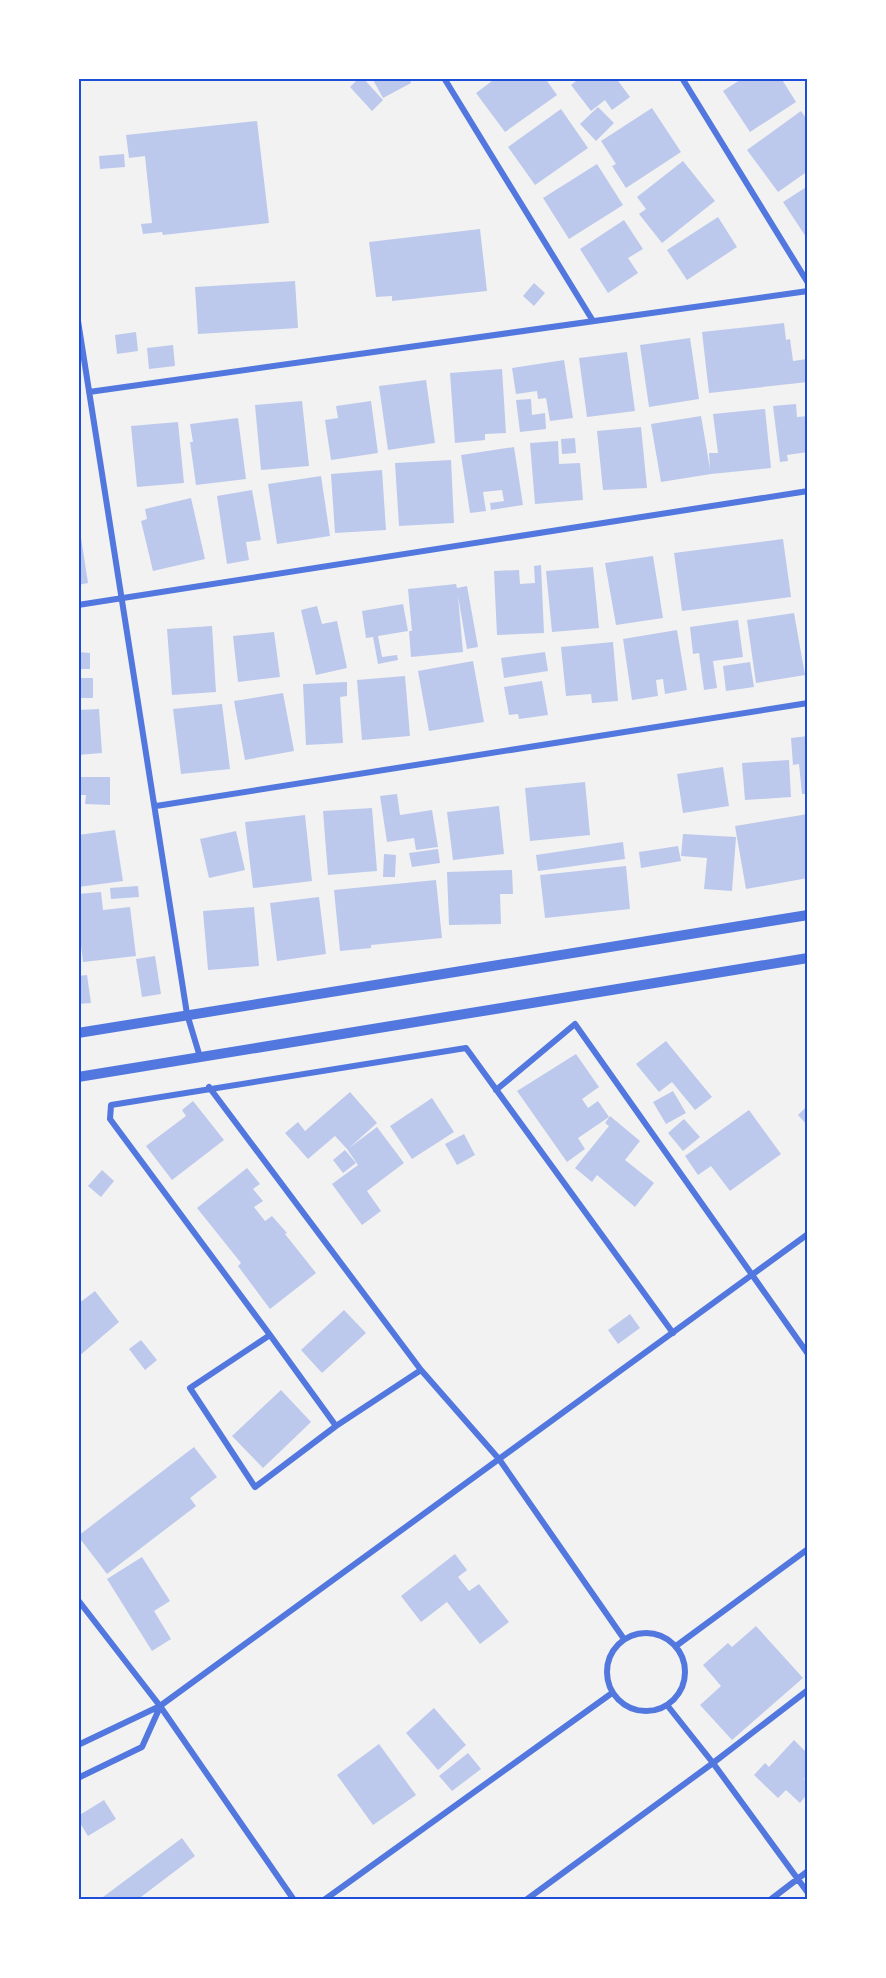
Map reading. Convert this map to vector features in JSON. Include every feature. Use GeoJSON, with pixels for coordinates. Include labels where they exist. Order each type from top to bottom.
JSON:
{"type":"FeatureCollection","features":[{"type":"Feature","properties":{"kind":"street"},"geometry":{"type":"LineString","coordinates":[[444,78],[594,321]]}},
{"type":"Feature","properties":{"kind":"street"},"geometry":{"type":"LineString","coordinates":[[682,78],[808,283]]}},
{"type":"Feature","properties":{"kind":"street"},"geometry":{"type":"LineString","coordinates":[[89,392],[808,291]]}},
{"type":"Feature","properties":{"kind":"street"},"geometry":{"type":"LineString","coordinates":[[78,321],[187,1014],[200,1057]]}},
{"type":"Feature","properties":{"kind":"street"},"geometry":{"type":"LineString","coordinates":[[78,605],[808,491]]}},
{"type":"Feature","properties":{"kind":"street"},"geometry":{"type":"LineString","coordinates":[[156,806],[808,703]]}},
{"type":"Feature","properties":{"kind":"street"},"geometry":{"type":"LineString","coordinates":[[78,1033],[808,915]]}},
{"type":"Feature","properties":{"kind":"street"},"geometry":{"type":"LineString","coordinates":[[78,1077],[808,958]]}},
{"type":"Feature","properties":{"kind":"street"},"geometry":{"type":"LineString","coordinates":[[496,1090],[574,1024],[808,1353]]}},
{"type":"Feature","properties":{"kind":"street"},"geometry":{"type":"LineString","coordinates":[[336,1426],[110,1119],[111,1105],[209,1087],[466,1048],[673,1333]]}},
{"type":"Feature","properties":{"kind":"street"},"geometry":{"type":"LineString","coordinates":[[209,1087],[421,1370],[499,1459],[624,1639]]}},
{"type":"Feature","properties":{"kind":"street"},"geometry":{"type":"LineString","coordinates":[[78,1745],[160,1706],[808,1234]]}},
{"type":"Feature","properties":{"kind":"street"},"geometry":{"type":"LineString","coordinates":[[270,1335],[190,1388],[255,1488],[336,1426],[421,1370]]}},
{"type":"Feature","properties":{"kind":"street"},"geometry":{"type":"LineString","coordinates":[[676,1646],[808,1549]]}},
{"type":"Feature","properties":{"kind":"street"},"geometry":{"type":"LineString","coordinates":[[78,1600],[160,1706],[294,1900]]}},
{"type":"Feature","properties":{"kind":"street"},"geometry":{"type":"LineString","coordinates":[[646,1632],[667,1639],[676,1646],[685,1666],[685,1678],[676,1698],[667,1705],[646,1712],[635,1710],[624,1705],[612,1693],[606,1677],[606,1666],[615,1646],[624,1639],[646,1632]]}},
{"type":"Feature","properties":{"kind":"street"},"geometry":{"type":"LineString","coordinates":[[526,1900],[713,1763],[808,1690]]}},
{"type":"Feature","properties":{"kind":"street"},"geometry":{"type":"LineString","coordinates":[[324,1900],[612,1693]]}},
{"type":"Feature","properties":{"kind":"street"},"geometry":{"type":"LineString","coordinates":[[667,1705],[713,1763],[808,1893]]}},
{"type":"Feature","properties":{"kind":"street"},"geometry":{"type":"LineString","coordinates":[[78,1778],[142,1747],[160,1706]]}},
{"type":"Feature","properties":{"kind":"street"},"geometry":{"type":"LineString","coordinates":[[770,1900],[808,1871]]}},
{"type":"Feature","properties":{"kind":"building"},"geometry":{"type":"Polygon","coordinates":[[[359,78],[363,78],[383,100],[372,111],[350,87],[359,78]]]}},
{"type":"Feature","properties":{"kind":"building"},"geometry":{"type":"Polygon","coordinates":[[[372,78],[409,78],[411,83],[383,98],[372,78]]]}},
{"type":"Feature","properties":{"kind":"building"},"geometry":{"type":"Polygon","coordinates":[[[496,78],[545,78],[557,95],[505,132],[476,93],[496,78]]]}},
{"type":"Feature","properties":{"kind":"building"},"geometry":{"type":"Polygon","coordinates":[[[580,78],[616,78],[630,97],[612,110],[605,100],[591,111],[571,85],[580,78]]]}},
{"type":"Feature","properties":{"kind":"building"},"geometry":{"type":"Polygon","coordinates":[[[743,78],[781,78],[796,102],[750,132],[723,91],[743,78]]]}},
{"type":"Feature","properties":{"kind":"building"},"geometry":{"type":"Polygon","coordinates":[[[598,107],[614,123],[596,141],[580,124],[598,107]]]}},
{"type":"Feature","properties":{"kind":"building"},"geometry":{"type":"Polygon","coordinates":[[[652,108],[681,152],[626,188],[612,166],[616,164],[601,141],[652,108]]]}},
{"type":"Feature","properties":{"kind":"building"},"geometry":{"type":"Polygon","coordinates":[[[561,109],[588,148],[535,185],[508,147],[561,109]]]}},
{"type":"Feature","properties":{"kind":"building"},"geometry":{"type":"Polygon","coordinates":[[[801,111],[808,121],[808,171],[778,192],[747,150],[801,111]]]}},
{"type":"Feature","properties":{"kind":"building"},"geometry":{"type":"Polygon","coordinates":[[[257,121],[269,223],[163,235],[162,232],[143,234],[141,224],[152,223],[145,156],[129,158],[126,135],[257,121]]]}},
{"type":"Feature","properties":{"kind":"building"},"geometry":{"type":"Polygon","coordinates":[[[124,154],[125,167],[100,169],[99,156],[124,154]]]}},
{"type":"Feature","properties":{"kind":"building"},"geometry":{"type":"Polygon","coordinates":[[[683,161],[715,201],[662,243],[639,214],[646,209],[637,197],[683,161]]]}},
{"type":"Feature","properties":{"kind":"building"},"geometry":{"type":"Polygon","coordinates":[[[597,164],[623,205],[569,239],[543,198],[597,164]]]}},
{"type":"Feature","properties":{"kind":"building"},"geometry":{"type":"Polygon","coordinates":[[[808,186],[808,240],[783,202],[808,186]]]}},
{"type":"Feature","properties":{"kind":"building"},"geometry":{"type":"Polygon","coordinates":[[[718,217],[737,247],[687,280],[667,250],[718,217]]]}},
{"type":"Feature","properties":{"kind":"building"},"geometry":{"type":"Polygon","coordinates":[[[624,220],[643,249],[628,258],[638,273],[608,293],[580,249],[624,220]]]}},
{"type":"Feature","properties":{"kind":"building"},"geometry":{"type":"Polygon","coordinates":[[[480,229],[487,291],[392,301],[392,296],[376,297],[369,242],[480,229]]]}},
{"type":"Feature","properties":{"kind":"building"},"geometry":{"type":"Polygon","coordinates":[[[295,281],[298,328],[198,334],[195,287],[295,281]]]}},
{"type":"Feature","properties":{"kind":"building"},"geometry":{"type":"Polygon","coordinates":[[[534,283],[545,293],[534,306],[523,296],[534,283]]]}},
{"type":"Feature","properties":{"kind":"building"},"geometry":{"type":"Polygon","coordinates":[[[784,323],[786,340],[790,339],[793,361],[807,359],[808,382],[709,393],[702,332],[784,323]]]}},
{"type":"Feature","properties":{"kind":"building"},"geometry":{"type":"Polygon","coordinates":[[[136,332],[138,351],[117,354],[115,335],[136,332]]]}},
{"type":"Feature","properties":{"kind":"building"},"geometry":{"type":"Polygon","coordinates":[[[690,338],[699,399],[649,407],[640,345],[690,338]]]}},
{"type":"Feature","properties":{"kind":"building"},"geometry":{"type":"Polygon","coordinates":[[[173,345],[175,366],[149,369],[147,348],[173,345]]]}},
{"type":"Feature","properties":{"kind":"building"},"geometry":{"type":"Polygon","coordinates":[[[627,352],[635,411],[587,417],[579,358],[627,352]]]}},
{"type":"Feature","properties":{"kind":"building"},"geometry":{"type":"Polygon","coordinates":[[[564,360],[573,418],[550,421],[546,398],[538,399],[537,391],[516,394],[512,368],[564,360]]]}},
{"type":"Feature","properties":{"kind":"building"},"geometry":{"type":"Polygon","coordinates":[[[502,369],[506,433],[485,434],[485,440],[455,443],[450,373],[502,369]]]}},
{"type":"Feature","properties":{"kind":"building"},"geometry":{"type":"Polygon","coordinates":[[[426,380],[435,443],[388,450],[379,386],[426,380]]]}},
{"type":"Feature","properties":{"kind":"building"},"geometry":{"type":"Polygon","coordinates":[[[531,399],[532,415],[545,413],[546,429],[520,432],[516,400],[531,399]]]}},
{"type":"Feature","properties":{"kind":"building"},"geometry":{"type":"Polygon","coordinates":[[[302,401],[309,466],[261,470],[255,405],[302,401]]]}},
{"type":"Feature","properties":{"kind":"building"},"geometry":{"type":"Polygon","coordinates":[[[371,401],[378,453],[331,460],[325,420],[338,418],[336,406],[371,401]]]}},
{"type":"Feature","properties":{"kind":"building"},"geometry":{"type":"Polygon","coordinates":[[[796,404],[797,417],[808,416],[808,452],[787,455],[788,461],[780,462],[773,406],[796,404]]]}},
{"type":"Feature","properties":{"kind":"building"},"geometry":{"type":"Polygon","coordinates":[[[765,409],[771,468],[661,482],[651,424],[701,416],[710,469],[709,453],[718,453],[713,414],[765,409]]]}},
{"type":"Feature","properties":{"kind":"building"},"geometry":{"type":"Polygon","coordinates":[[[238,418],[246,479],[196,485],[190,424],[238,418]]]}},
{"type":"Feature","properties":{"kind":"building"},"geometry":{"type":"Polygon","coordinates":[[[178,422],[184,483],[137,487],[131,426],[178,422]]]}},
{"type":"Feature","properties":{"kind":"building"},"geometry":{"type":"Polygon","coordinates":[[[641,427],[647,488],[603,490],[597,431],[641,427]]]}},
{"type":"Feature","properties":{"kind":"building"},"geometry":{"type":"Polygon","coordinates":[[[575,438],[576,453],[562,454],[561,439],[575,438]]]}},
{"type":"Feature","properties":{"kind":"building"},"geometry":{"type":"Polygon","coordinates":[[[558,441],[559,464],[580,463],[583,500],[535,504],[530,443],[558,441]]]}},
{"type":"Feature","properties":{"kind":"building"},"geometry":{"type":"Polygon","coordinates":[[[514,447],[523,505],[491,510],[490,503],[504,501],[502,490],[483,492],[486,511],[470,513],[461,455],[514,447]]]}},
{"type":"Feature","properties":{"kind":"building"},"geometry":{"type":"Polygon","coordinates":[[[451,460],[454,523],[399,526],[395,463],[451,460]]]}},
{"type":"Feature","properties":{"kind":"building"},"geometry":{"type":"Polygon","coordinates":[[[382,470],[386,530],[335,533],[331,474],[382,470]]]}},
{"type":"Feature","properties":{"kind":"building"},"geometry":{"type":"Polygon","coordinates":[[[321,476],[330,536],[277,544],[268,484],[321,476]]]}},
{"type":"Feature","properties":{"kind":"building"},"geometry":{"type":"Polygon","coordinates":[[[252,490],[261,540],[246,542],[249,560],[227,564],[217,496],[252,490]]]}},
{"type":"Feature","properties":{"kind":"building"},"geometry":{"type":"Polygon","coordinates":[[[191,498],[205,559],[153,571],[141,521],[147,519],[145,509],[191,498]]]}},
{"type":"Feature","properties":{"kind":"building"},"geometry":{"type":"Polygon","coordinates":[[[78,531],[80,531],[88,583],[78,585],[78,531]]]}},
{"type":"Feature","properties":{"kind":"building"},"geometry":{"type":"Polygon","coordinates":[[[783,539],[791,597],[682,611],[674,553],[783,539]]]}},
{"type":"Feature","properties":{"kind":"building"},"geometry":{"type":"Polygon","coordinates":[[[653,556],[663,618],[616,625],[605,563],[653,556]]]}},
{"type":"Feature","properties":{"kind":"building"},"geometry":{"type":"Polygon","coordinates":[[[541,565],[544,633],[497,635],[494,571],[519,570],[520,584],[535,583],[534,566],[541,565]]]}},
{"type":"Feature","properties":{"kind":"building"},"geometry":{"type":"Polygon","coordinates":[[[593,567],[599,628],[552,632],[546,571],[593,567]]]}},
{"type":"Feature","properties":{"kind":"building"},"geometry":{"type":"Polygon","coordinates":[[[456,584],[457,588],[467,586],[478,647],[467,649],[458,596],[463,652],[411,657],[409,631],[412,631],[408,589],[456,584]]]}},
{"type":"Feature","properties":{"kind":"building"},"geometry":{"type":"Polygon","coordinates":[[[403,604],[408,631],[378,636],[382,657],[397,655],[398,660],[378,664],[373,637],[366,638],[362,611],[403,604]]]}},
{"type":"Feature","properties":{"kind":"building"},"geometry":{"type":"Polygon","coordinates":[[[317,606],[322,624],[337,621],[347,668],[316,675],[301,610],[317,606]]]}},
{"type":"Feature","properties":{"kind":"building"},"geometry":{"type":"Polygon","coordinates":[[[794,613],[805,675],[756,683],[747,620],[794,613]]]}},
{"type":"Feature","properties":{"kind":"building"},"geometry":{"type":"Polygon","coordinates":[[[738,620],[743,657],[713,661],[717,688],[704,690],[699,653],[693,654],[690,627],[738,620]]]}},
{"type":"Feature","properties":{"kind":"building"},"geometry":{"type":"Polygon","coordinates":[[[212,626],[216,692],[172,695],[167,629],[212,626]]]}},
{"type":"Feature","properties":{"kind":"building"},"geometry":{"type":"Polygon","coordinates":[[[677,630],[687,690],[665,694],[663,679],[656,680],[658,696],[632,700],[623,639],[677,630]]]}},
{"type":"Feature","properties":{"kind":"building"},"geometry":{"type":"Polygon","coordinates":[[[274,632],[280,677],[238,682],[233,636],[274,632]]]}},
{"type":"Feature","properties":{"kind":"building"},"geometry":{"type":"Polygon","coordinates":[[[613,642],[618,701],[592,703],[591,694],[566,696],[561,647],[613,642]]]}},
{"type":"Feature","properties":{"kind":"building"},"geometry":{"type":"Polygon","coordinates":[[[78,652],[90,653],[90,669],[78,669],[78,652]]]}},
{"type":"Feature","properties":{"kind":"building"},"geometry":{"type":"Polygon","coordinates":[[[545,652],[548,671],[504,678],[501,658],[545,652]]]}},
{"type":"Feature","properties":{"kind":"building"},"geometry":{"type":"Polygon","coordinates":[[[473,661],[484,722],[429,731],[418,671],[473,661]]]}},
{"type":"Feature","properties":{"kind":"building"},"geometry":{"type":"Polygon","coordinates":[[[750,662],[754,687],[726,691],[723,666],[750,662]]]}},
{"type":"Feature","properties":{"kind":"building"},"geometry":{"type":"Polygon","coordinates":[[[405,676],[410,736],[362,740],[357,680],[405,676]]]}},
{"type":"Feature","properties":{"kind":"building"},"geometry":{"type":"Polygon","coordinates":[[[78,678],[93,678],[93,698],[78,698],[78,678]]]}},
{"type":"Feature","properties":{"kind":"building"},"geometry":{"type":"Polygon","coordinates":[[[542,681],[548,715],[519,719],[518,714],[509,715],[504,687],[542,681]]]}},
{"type":"Feature","properties":{"kind":"building"},"geometry":{"type":"Polygon","coordinates":[[[347,682],[347,696],[340,697],[343,743],[306,745],[303,684],[347,682]]]}},
{"type":"Feature","properties":{"kind":"building"},"geometry":{"type":"Polygon","coordinates":[[[283,693],[294,751],[245,760],[234,701],[283,693]]]}},
{"type":"Feature","properties":{"kind":"building"},"geometry":{"type":"Polygon","coordinates":[[[222,704],[230,769],[181,774],[173,709],[222,704]]]}},
{"type":"Feature","properties":{"kind":"building"},"geometry":{"type":"Polygon","coordinates":[[[99,709],[102,753],[78,755],[78,710],[99,709]]]}},
{"type":"Feature","properties":{"kind":"building"},"geometry":{"type":"Polygon","coordinates":[[[808,736],[808,794],[802,794],[799,764],[793,765],[791,738],[808,736]]]}},
{"type":"Feature","properties":{"kind":"building"},"geometry":{"type":"Polygon","coordinates":[[[789,760],[791,797],[745,800],[742,763],[789,760]]]}},
{"type":"Feature","properties":{"kind":"building"},"geometry":{"type":"Polygon","coordinates":[[[723,767],[729,806],[683,813],[677,774],[723,767]]]}},
{"type":"Feature","properties":{"kind":"building"},"geometry":{"type":"Polygon","coordinates":[[[78,777],[110,777],[110,805],[85,804],[86,795],[78,795],[78,777]]]}},
{"type":"Feature","properties":{"kind":"building"},"geometry":{"type":"Polygon","coordinates":[[[585,782],[590,835],[530,841],[525,788],[585,782]]]}},
{"type":"Feature","properties":{"kind":"building"},"geometry":{"type":"Polygon","coordinates":[[[397,794],[400,815],[432,810],[438,847],[416,850],[414,838],[387,842],[380,796],[397,794]]]}},
{"type":"Feature","properties":{"kind":"building"},"geometry":{"type":"Polygon","coordinates":[[[499,806],[504,854],[453,860],[447,812],[499,806]]]}},
{"type":"Feature","properties":{"kind":"building"},"geometry":{"type":"Polygon","coordinates":[[[372,808],[377,871],[328,875],[323,811],[372,808]]]}},
{"type":"Feature","properties":{"kind":"building"},"geometry":{"type":"Polygon","coordinates":[[[808,814],[808,878],[746,889],[735,826],[808,814]]]}},
{"type":"Feature","properties":{"kind":"building"},"geometry":{"type":"Polygon","coordinates":[[[305,815],[312,881],[253,888],[245,822],[305,815]]]}},
{"type":"Feature","properties":{"kind":"building"},"geometry":{"type":"Polygon","coordinates":[[[115,830],[123,881],[78,887],[78,835],[115,830]]]}},
{"type":"Feature","properties":{"kind":"building"},"geometry":{"type":"Polygon","coordinates":[[[236,831],[245,870],[209,878],[200,839],[236,831]]]}},
{"type":"Feature","properties":{"kind":"building"},"geometry":{"type":"Polygon","coordinates":[[[683,834],[736,837],[732,891],[704,889],[707,858],[681,856],[683,834]]]}},
{"type":"Feature","properties":{"kind":"building"},"geometry":{"type":"Polygon","coordinates":[[[623,842],[625,859],[538,871],[536,855],[623,842]]]}},
{"type":"Feature","properties":{"kind":"building"},"geometry":{"type":"Polygon","coordinates":[[[678,846],[681,861],[641,868],[639,852],[678,846]]]}},
{"type":"Feature","properties":{"kind":"building"},"geometry":{"type":"Polygon","coordinates":[[[438,849],[440,863],[412,867],[409,853],[438,849]]]}},
{"type":"Feature","properties":{"kind":"building"},"geometry":{"type":"Polygon","coordinates":[[[384,854],[396,855],[395,877],[383,877],[384,854]]]}},
{"type":"Feature","properties":{"kind":"building"},"geometry":{"type":"Polygon","coordinates":[[[626,866],[630,909],[545,918],[540,875],[626,866]]]}},
{"type":"Feature","properties":{"kind":"building"},"geometry":{"type":"Polygon","coordinates":[[[512,870],[513,894],[500,894],[501,924],[449,925],[447,872],[512,870]]]}},
{"type":"Feature","properties":{"kind":"building"},"geometry":{"type":"Polygon","coordinates":[[[436,880],[442,938],[371,945],[371,948],[340,951],[334,890],[436,880]]]}},
{"type":"Feature","properties":{"kind":"building"},"geometry":{"type":"Polygon","coordinates":[[[138,886],[139,897],[111,899],[110,888],[138,886]]]}},
{"type":"Feature","properties":{"kind":"building"},"geometry":{"type":"Polygon","coordinates":[[[101,892],[103,910],[130,907],[136,956],[83,962],[80,937],[78,938],[78,894],[101,892]]]}},
{"type":"Feature","properties":{"kind":"building"},"geometry":{"type":"Polygon","coordinates":[[[319,897],[326,954],[277,961],[270,903],[319,897]]]}},
{"type":"Feature","properties":{"kind":"building"},"geometry":{"type":"Polygon","coordinates":[[[254,907],[259,966],[208,970],[203,911],[254,907]]]}},
{"type":"Feature","properties":{"kind":"building"},"geometry":{"type":"Polygon","coordinates":[[[155,956],[161,994],[142,997],[136,959],[155,956]]]}},
{"type":"Feature","properties":{"kind":"building"},"geometry":{"type":"Polygon","coordinates":[[[87,975],[91,1003],[78,1004],[78,976],[87,975]]]}},
{"type":"Feature","properties":{"kind":"building"},"geometry":{"type":"Polygon","coordinates":[[[666,1041],[712,1097],[695,1110],[672,1082],[659,1092],[636,1064],[666,1041]]]}},
{"type":"Feature","properties":{"kind":"building"},"geometry":{"type":"Polygon","coordinates":[[[576,1054],[599,1087],[582,1099],[588,1108],[598,1101],[609,1117],[578,1138],[585,1149],[567,1162],[517,1091],[576,1054]]]}},
{"type":"Feature","properties":{"kind":"building"},"geometry":{"type":"Polygon","coordinates":[[[673,1091],[686,1113],[666,1124],[653,1102],[673,1091]]]}},
{"type":"Feature","properties":{"kind":"building"},"geometry":{"type":"Polygon","coordinates":[[[350,1092],[377,1123],[349,1148],[377,1127],[404,1163],[367,1191],[381,1211],[362,1225],[332,1184],[358,1165],[347,1149],[335,1136],[308,1159],[285,1133],[298,1122],[305,1131],[350,1092]]]}},
{"type":"Feature","properties":{"kind":"building"},"geometry":{"type":"Polygon","coordinates":[[[432,1098],[454,1132],[412,1159],[390,1126],[432,1098]]]}},
{"type":"Feature","properties":{"kind":"building"},"geometry":{"type":"Polygon","coordinates":[[[193,1101],[224,1140],[172,1180],[146,1146],[186,1116],[182,1110],[193,1101]]]}},
{"type":"Feature","properties":{"kind":"building"},"geometry":{"type":"Polygon","coordinates":[[[808,1105],[808,1126],[798,1115],[808,1105]]]}},
{"type":"Feature","properties":{"kind":"building"},"geometry":{"type":"Polygon","coordinates":[[[749,1110],[781,1154],[730,1191],[711,1166],[698,1175],[685,1156],[749,1110]]]}},
{"type":"Feature","properties":{"kind":"building"},"geometry":{"type":"Polygon","coordinates":[[[610,1116],[640,1141],[625,1160],[654,1183],[635,1207],[597,1175],[592,1182],[575,1168],[609,1126],[605,1123],[610,1116]]]}},
{"type":"Feature","properties":{"kind":"building"},"geometry":{"type":"Polygon","coordinates":[[[684,1119],[700,1137],[683,1151],[668,1133],[684,1119]]]}},
{"type":"Feature","properties":{"kind":"building"},"geometry":{"type":"Polygon","coordinates":[[[464,1134],[475,1155],[457,1165],[445,1144],[464,1134]]]}},
{"type":"Feature","properties":{"kind":"building"},"geometry":{"type":"Polygon","coordinates":[[[345,1150],[356,1163],[343,1173],[333,1160],[345,1150]]]}},
{"type":"Feature","properties":{"kind":"building"},"geometry":{"type":"Polygon","coordinates":[[[247,1168],[260,1184],[253,1189],[263,1201],[254,1207],[265,1221],[272,1216],[316,1273],[270,1309],[238,1266],[241,1263],[197,1208],[247,1168]]]}},
{"type":"Feature","properties":{"kind":"building"},"geometry":{"type":"Polygon","coordinates":[[[102,1170],[114,1181],[101,1197],[88,1186],[102,1170]]]}},
{"type":"Feature","properties":{"kind":"building"},"geometry":{"type":"Polygon","coordinates":[[[95,1291],[119,1322],[78,1357],[78,1304],[95,1291]]]}},
{"type":"Feature","properties":{"kind":"building"},"geometry":{"type":"Polygon","coordinates":[[[344,1310],[366,1333],[322,1373],[301,1350],[344,1310]]]}},
{"type":"Feature","properties":{"kind":"building"},"geometry":{"type":"Polygon","coordinates":[[[630,1314],[640,1328],[618,1344],[608,1330],[630,1314]]]}},
{"type":"Feature","properties":{"kind":"building"},"geometry":{"type":"Polygon","coordinates":[[[141,1340],[157,1360],[145,1370],[129,1349],[141,1340]]]}},
{"type":"Feature","properties":{"kind":"building"},"geometry":{"type":"Polygon","coordinates":[[[281,1390],[311,1422],[263,1468],[232,1436],[281,1390]]]}},
{"type":"Feature","properties":{"kind":"building"},"geometry":{"type":"Polygon","coordinates":[[[194,1447],[217,1477],[190,1498],[196,1506],[107,1574],[78,1536],[194,1447]]]}},
{"type":"Feature","properties":{"kind":"building"},"geometry":{"type":"Polygon","coordinates":[[[455,1554],[467,1570],[458,1577],[469,1591],[479,1584],[509,1622],[480,1644],[447,1602],[421,1622],[401,1596],[455,1554]]]}},
{"type":"Feature","properties":{"kind":"building"},"geometry":{"type":"Polygon","coordinates":[[[142,1557],[170,1601],[154,1611],[171,1639],[152,1651],[107,1579],[142,1557]]]}},
{"type":"Feature","properties":{"kind":"building"},"geometry":{"type":"Polygon","coordinates":[[[756,1626],[803,1678],[732,1740],[700,1705],[721,1686],[703,1665],[728,1643],[732,1647],[756,1626]]]}},
{"type":"Feature","properties":{"kind":"building"},"geometry":{"type":"Polygon","coordinates":[[[434,1708],[466,1745],[438,1770],[406,1733],[434,1708]]]}},
{"type":"Feature","properties":{"kind":"building"},"geometry":{"type":"Polygon","coordinates":[[[794,1740],[808,1754],[808,1775],[804,1779],[808,1783],[808,1793],[800,1803],[786,1790],[778,1798],[754,1775],[765,1763],[769,1767],[794,1740]]]}},
{"type":"Feature","properties":{"kind":"building"},"geometry":{"type":"Polygon","coordinates":[[[379,1744],[416,1795],[373,1825],[337,1775],[379,1744]]]}},
{"type":"Feature","properties":{"kind":"building"},"geometry":{"type":"Polygon","coordinates":[[[468,1753],[481,1769],[452,1791],[439,1776],[468,1753]]]}},
{"type":"Feature","properties":{"kind":"building"},"geometry":{"type":"Polygon","coordinates":[[[104,1800],[116,1819],[88,1836],[78,1816],[104,1800]]]}},
{"type":"Feature","properties":{"kind":"building"},"geometry":{"type":"Polygon","coordinates":[[[182,1838],[195,1856],[137,1900],[99,1900],[182,1838]]]}}]}
